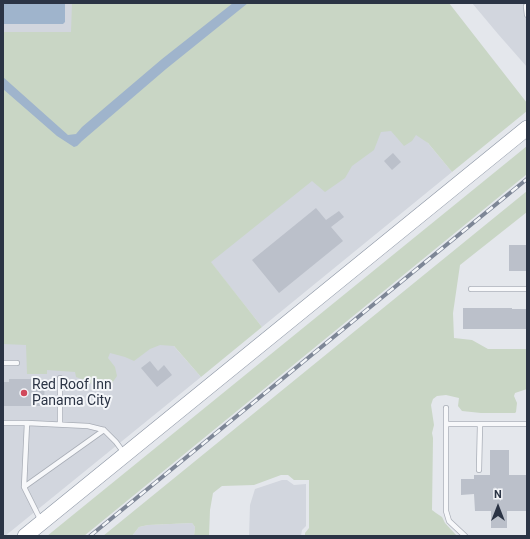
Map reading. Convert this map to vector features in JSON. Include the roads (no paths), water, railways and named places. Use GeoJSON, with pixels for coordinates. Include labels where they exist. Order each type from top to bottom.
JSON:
{"type":"FeatureCollection","features":[{"type":"Feature","properties":{"kind":"highway"},"geometry":{"type":"LineString","coordinates":[[25,536],[527,128]]}},
{"type":"Feature","properties":{"kind":"lane"},"geometry":{"type":"LineString","coordinates":[[526,5],[527,15]]}},
{"type":"Feature","properties":{"kind":"lane"},"geometry":{"type":"LineString","coordinates":[[471,289],[527,289]]}},
{"type":"Feature","properties":{"kind":"lane"},"geometry":{"type":"LineString","coordinates":[[3,363],[17,363]]}},
{"type":"Feature","properties":{"kind":"lane"},"geometry":{"type":"LineString","coordinates":[[60,378],[60,425]]}},
{"type":"Feature","properties":{"kind":"lane"},"geometry":{"type":"LineString","coordinates":[[446,408],[447,516],[449,521],[464,536]]}},
{"type":"Feature","properties":{"kind":"lane"},"geometry":{"type":"LineString","coordinates":[[3,423],[88,426],[104,430],[125,454]]}},
{"type":"Feature","properties":{"kind":"lane"},"geometry":{"type":"LineString","coordinates":[[27,423],[24,487],[42,522]]}},
{"type":"Feature","properties":{"kind":"lane"},"geometry":{"type":"LineString","coordinates":[[446,424],[527,424]]}},
{"type":"Feature","properties":{"kind":"lane"},"geometry":{"type":"LineString","coordinates":[[479,470],[480,424]]}},
{"type":"Feature","properties":{"kind":"lane"},"geometry":{"type":"LineString","coordinates":[[24,487],[104,430]]}},
{"type":"Feature","properties":{"kind":"water"},"geometry":{"type":"Polygon","coordinates":[[[3,3],[65,3],[65,22],[63,24],[3,24],[3,3]]]}},
{"type":"Feature","properties":{"kind":"water"},"geometry":{"type":"Polygon","coordinates":[[[233,3],[248,3],[166,69],[77,146],[74,147],[57,136],[3,89],[3,77],[68,135],[76,134],[82,127],[162,59],[233,3]]]}},
{"type":"Feature","properties":{"kind":"railway"},"geometry":{"type":"LineString","coordinates":[[90,536],[527,179]]}},
{"type":"Feature","properties":{"kind":"place","name":"Red Roof Inn Panama City"},"geometry":{"type":"Point","coordinates":[24,393]}}]}
